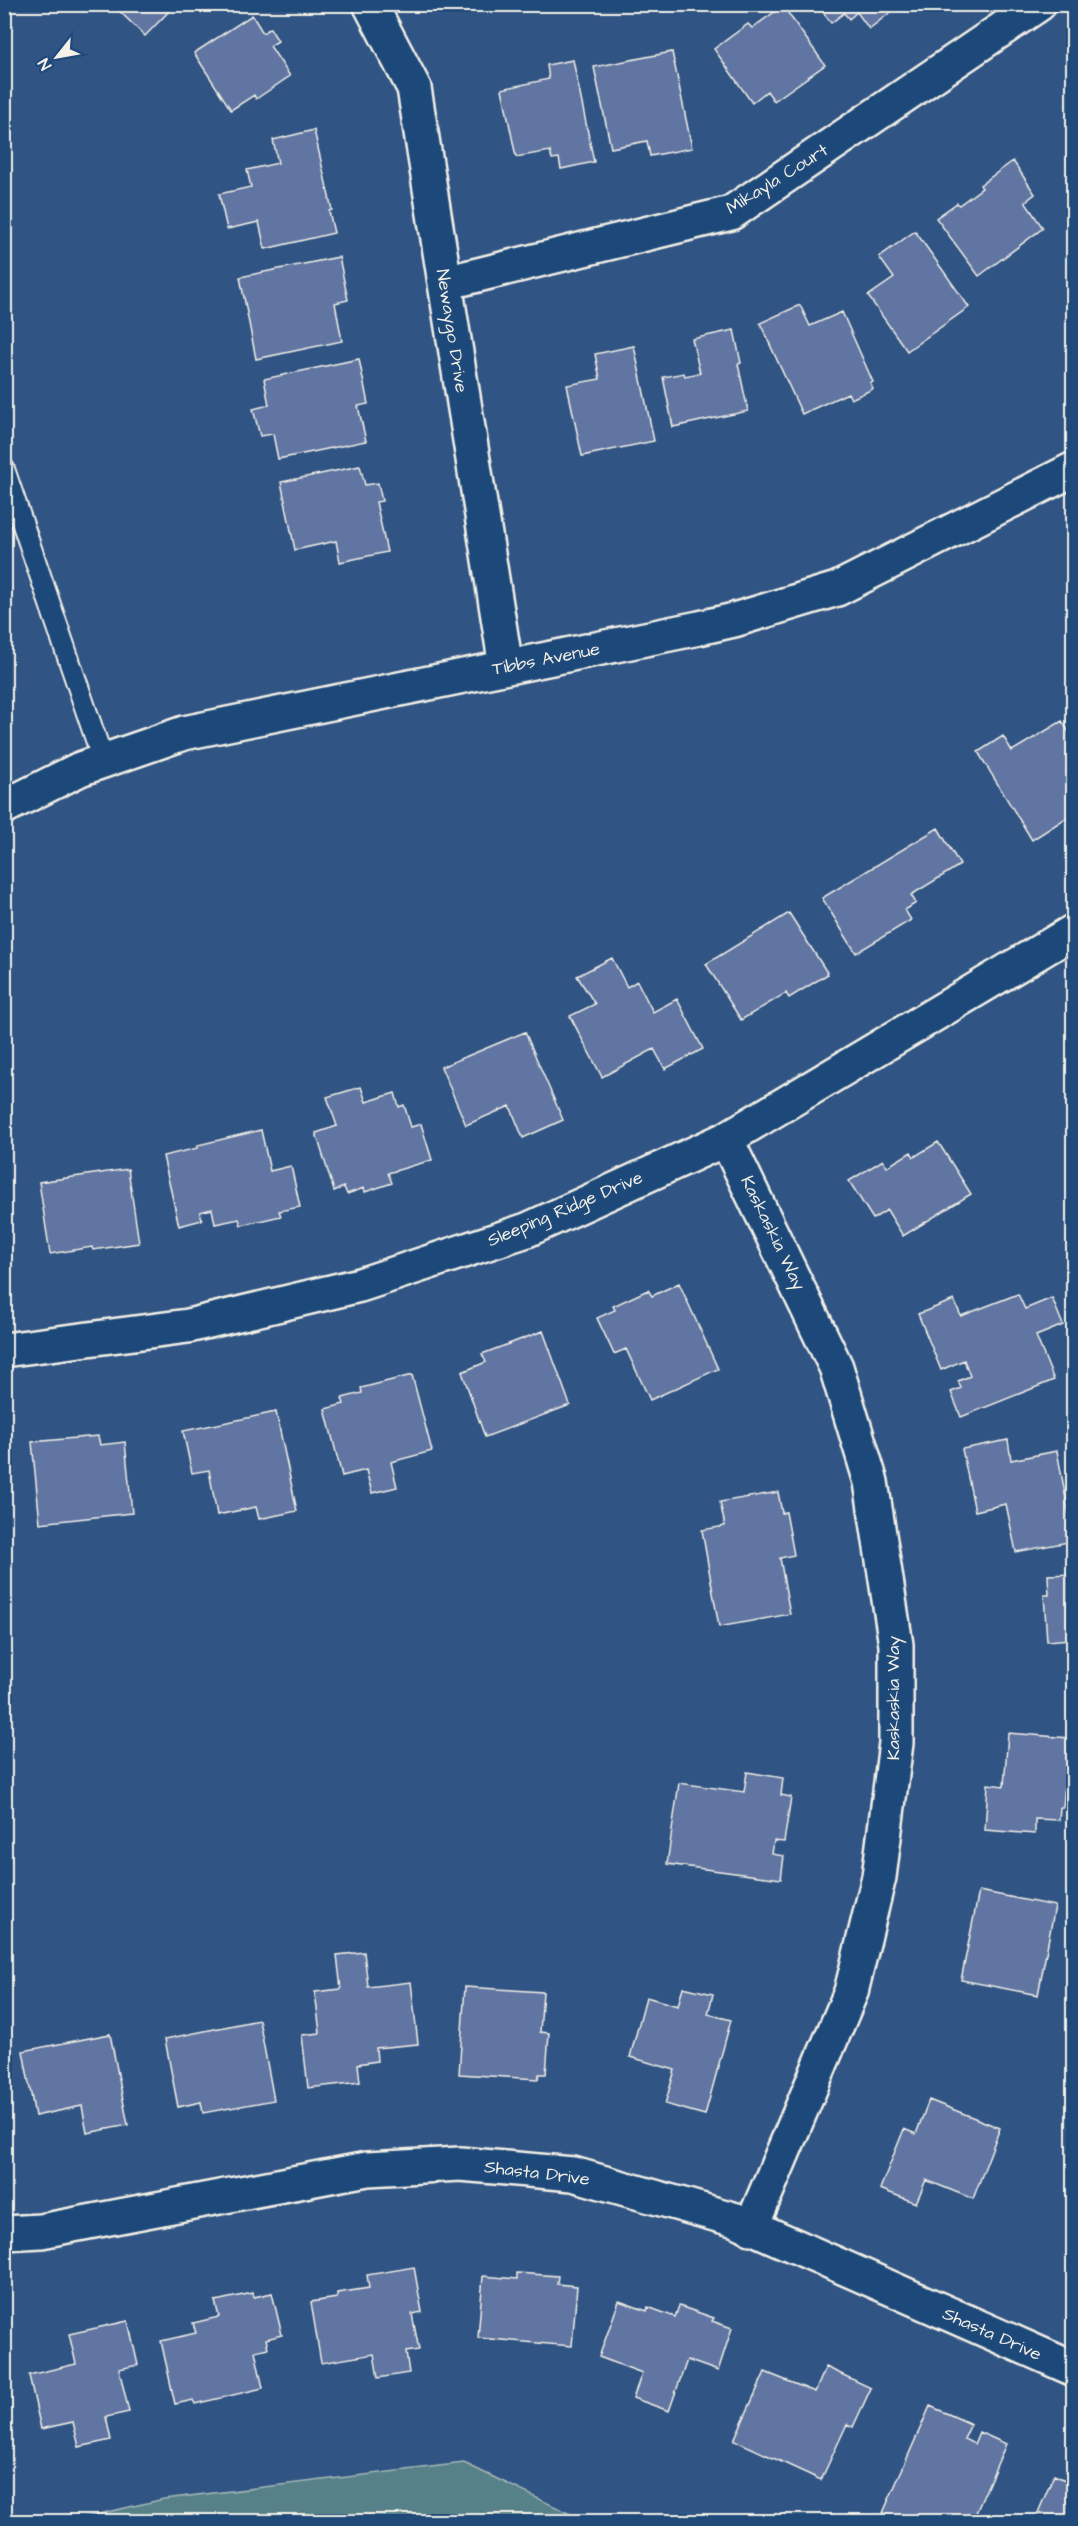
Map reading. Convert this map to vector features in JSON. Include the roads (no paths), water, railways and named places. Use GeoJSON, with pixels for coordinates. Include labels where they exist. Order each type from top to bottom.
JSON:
{"type":"FeatureCollection","features":[{"type":"Feature","properties":{"kind":"street","name":"Newaygo Drive"},"geometry":{"type":"LineString","coordinates":[[369,4],[414,88],[506,667]]}},
{"type":"Feature","properties":{"kind":"street","name":"Mikayla Court"},"geometry":{"type":"LineString","coordinates":[[445,283],[731,213],[1039,4]]}},
{"type":"Feature","properties":{"kind":"street","name":"Tibbs Avenue"},"geometry":{"type":"LineString","coordinates":[[4,807],[47,784],[103,760],[206,728],[734,620],[837,588],[1074,469]]}},
{"type":"Feature","properties":{"kind":"street","name":"Sleeping Ridge Drive"},"geometry":{"type":"LineString","coordinates":[[4,1350],[188,1326],[360,1285],[527,1230],[726,1139],[1074,931]]}},
{"type":"Feature","properties":{"kind":"street","name":"Kaskaskia Way"},"geometry":{"type":"LineString","coordinates":[[726,1139],[836,1367],[871,1482],[896,1645],[896,1743],[884,1844],[879,1877],[851,1992],[751,2228]]}},
{"type":"Feature","properties":{"kind":"street","name":"Shasta Drive"},"geometry":{"type":"LineString","coordinates":[[4,2233],[40,2231],[367,2169],[460,2164],[573,2174],[736,2220],[1074,2370]]}},
{"type":"Feature","properties":{"kind":"lane"},"geometry":{"type":"LineString","coordinates":[[4,469],[103,760]]}}]}
